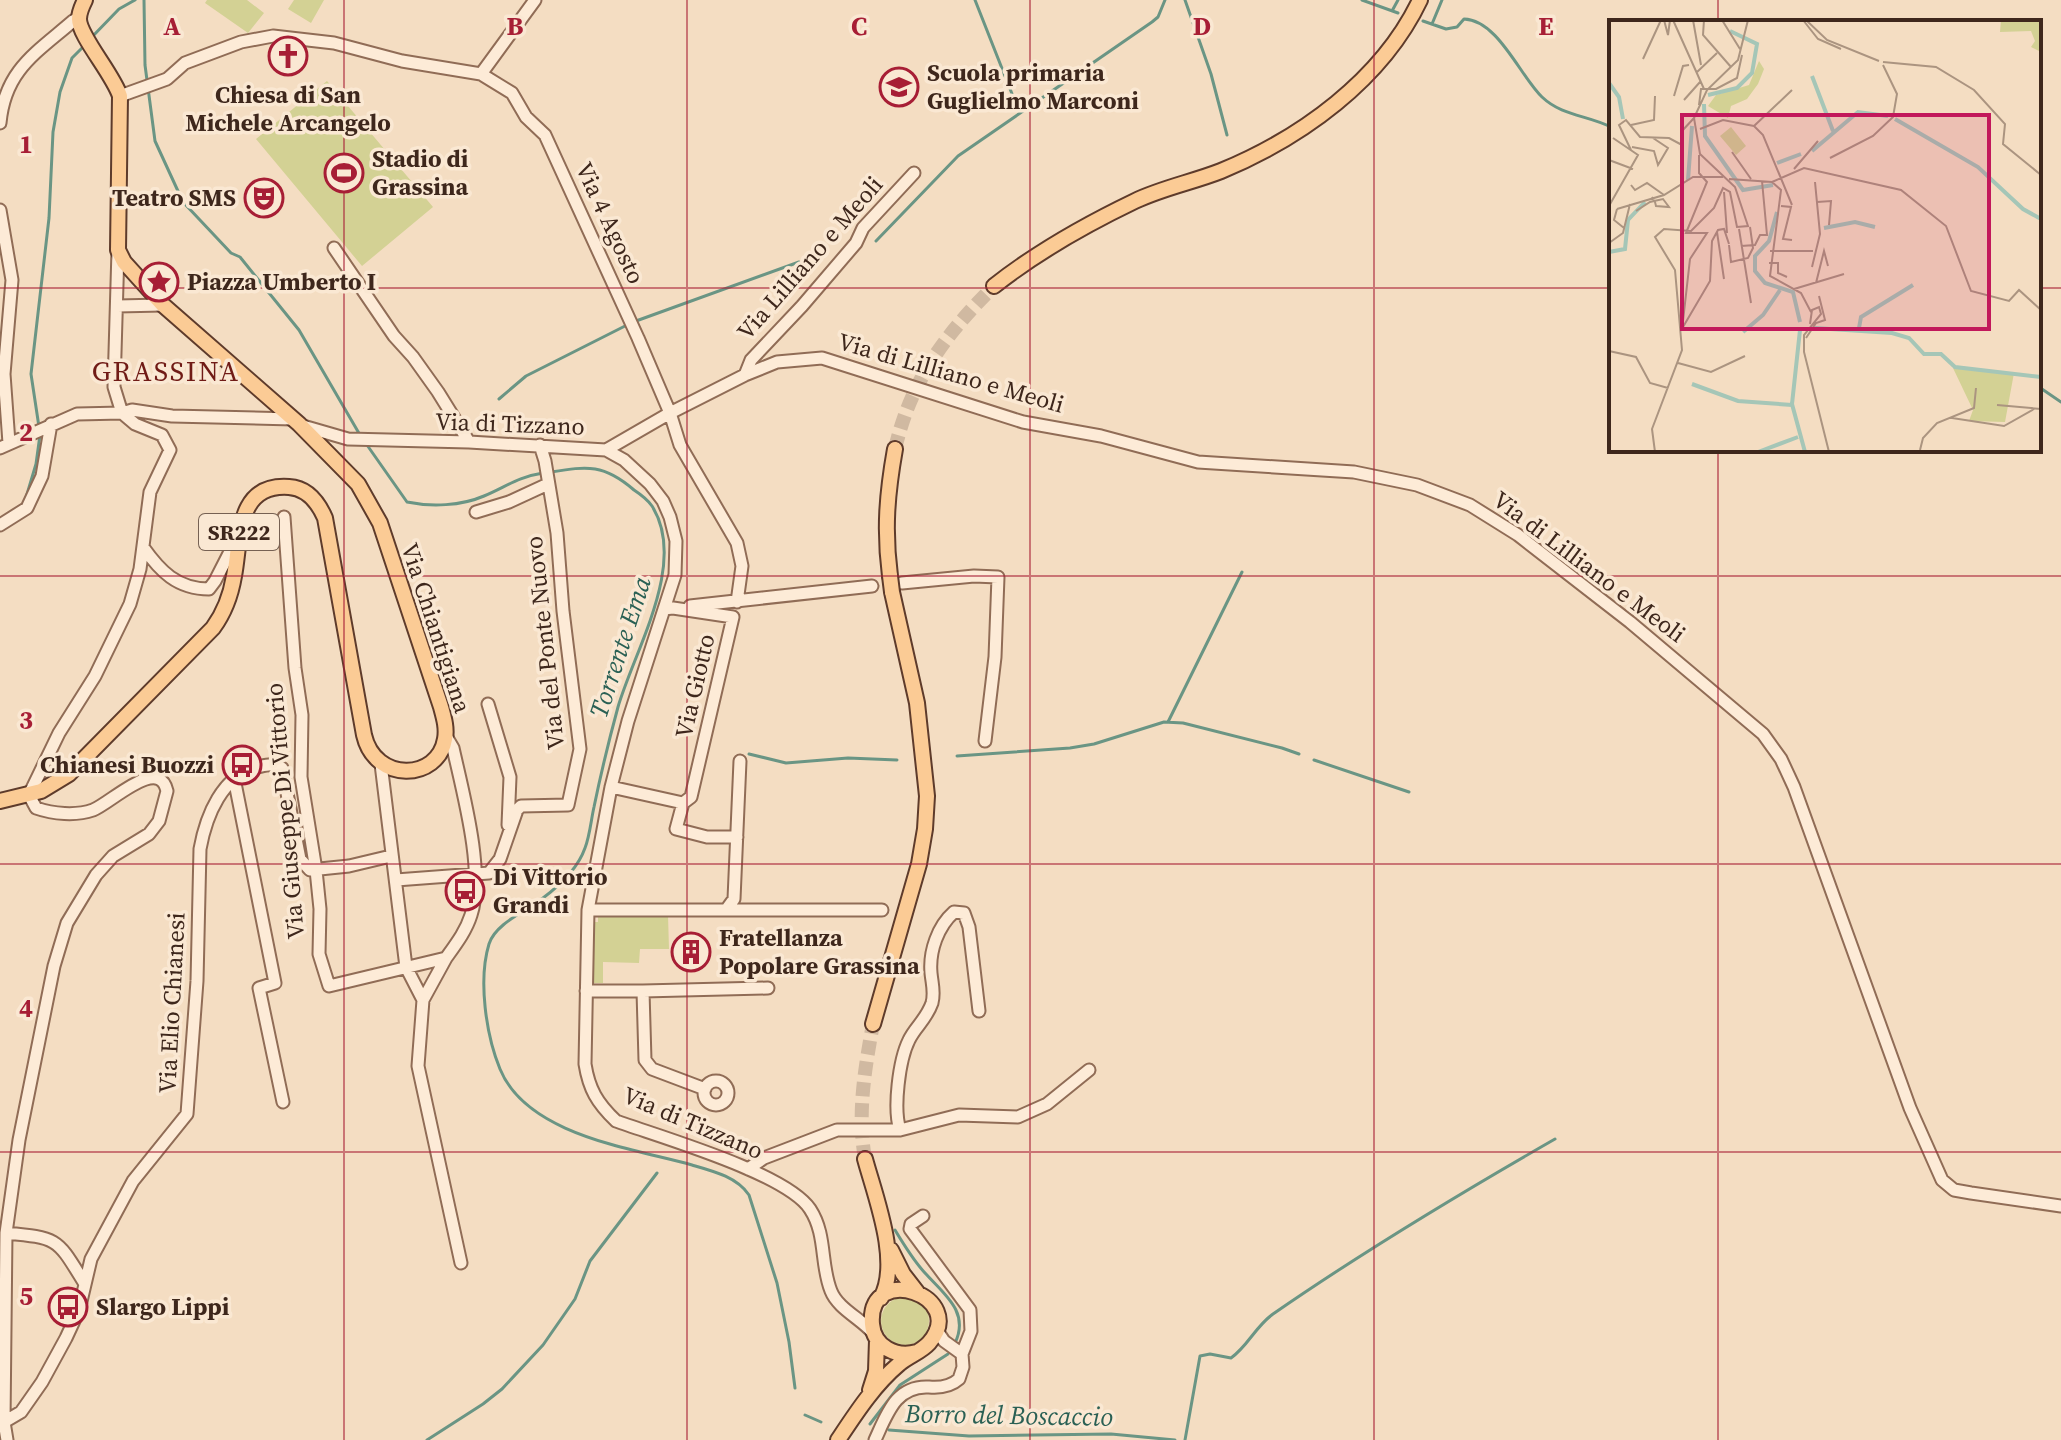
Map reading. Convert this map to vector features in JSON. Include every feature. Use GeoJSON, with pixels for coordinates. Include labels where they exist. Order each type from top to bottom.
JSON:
{"type":"FeatureCollection","features":[{"type":"Feature","properties":{"kind":"main road"},"geometry":{"type":"LineString","coordinates":[[85,0],[80,24],[126,93],[118,250]]}},
{"type":"Feature","properties":{"kind":"main road"},"geometry":{"type":"LineString","coordinates":[[994,286],[1022,263],[1125,206],[1222,170],[1280,140],[1343,98],[1377,64],[1401,33],[1420,0]]}},
{"type":"Feature","properties":{"kind":"main road","name":"Via Chiantigiana"},"geometry":{"type":"LineString","coordinates":[[118,250],[124,262],[163,305],[343,467],[375,513],[438,696],[446,736],[441,752],[418,769],[399,770],[381,764]]}},
{"type":"Feature","properties":{"kind":"main road"},"geometry":{"type":"LineString","coordinates":[[873,1024],[913,890],[925,829],[927,796],[917,703],[885,537],[887,492],[895,449]]}},
{"type":"Feature","properties":{"kind":"main road","name":"SR222"},"geometry":{"type":"LineString","coordinates":[[0,801],[29,795],[60,780],[84,761],[213,628],[233,583],[241,521],[249,505],[272,489],[287,487],[300,489],[312,498],[321,509],[327,526],[366,745],[370,754],[381,764]]}},
{"type":"Feature","properties":{"kind":"main road"},"geometry":{"type":"LineString","coordinates":[[862,1404],[876,1371],[876,1337],[872,1321],[886,1288],[889,1269],[885,1235],[865,1159]]}},
{"type":"Feature","properties":{"kind":"main road","name":"Via di Tizzano"},"geometry":{"type":"LineString","coordinates":[[885,1235],[903,1274],[917,1292],[933,1305],[937,1317],[936,1329]]}},
{"type":"Feature","properties":{"kind":"main road"},"geometry":{"type":"LineString","coordinates":[[879,1301],[900,1289],[917,1292]]}},
{"type":"Feature","properties":{"kind":"main road"},"geometry":{"type":"LineString","coordinates":[[838,1440],[862,1404],[887,1375],[922,1348],[936,1329]]}},
{"type":"Feature","properties":{"kind":"main road","name":"Via di Tizzano"},"geometry":{"type":"LineString","coordinates":[[876,1337],[892,1352],[905,1354],[922,1348]]}},
{"type":"Feature","properties":{"kind":"street"},"geometry":{"type":"LineString","coordinates":[[126,93],[161,80],[185,63],[241,42],[273,36],[334,43],[402,61],[481,74],[535,0]]}},
{"type":"Feature","properties":{"kind":"street"},"geometry":{"type":"LineString","coordinates":[[0,123],[7,87],[20,67],[73,21],[80,24]]}},
{"type":"Feature","properties":{"kind":"street","name":"Via 4 Agosto"},"geometry":{"type":"LineString","coordinates":[[481,74],[512,93],[526,117],[545,135],[670,413],[680,445],[737,543],[742,566],[737,602]]}},
{"type":"Feature","properties":{"kind":"street","name":"Via Lilliano e Meoli"},"geometry":{"type":"LineString","coordinates":[[745,375],[751,360],[802,306],[856,243],[863,228],[914,173]]}},
{"type":"Feature","properties":{"kind":"street"},"geometry":{"type":"LineString","coordinates":[[0,210],[12,280],[2,379],[5,446]]}},
{"type":"Feature","properties":{"kind":"street"},"geometry":{"type":"LineString","coordinates":[[334,248],[394,336],[438,392],[469,442]]}},
{"type":"Feature","properties":{"kind":"street"},"geometry":{"type":"LineString","coordinates":[[7,1440],[4,1422],[6,1233],[22,1125],[54,966],[67,923],[96,875],[113,856],[149,834],[159,821],[167,791],[161,779],[144,779],[93,810],[69,813],[36,808],[29,795],[59,733],[95,676],[130,604],[137,585],[150,492],[170,450],[162,435],[135,424],[122,413],[114,387],[118,250]]}},
{"type":"Feature","properties":{"kind":"street"},"geometry":{"type":"LineString","coordinates":[[117,306],[163,305]]}},
{"type":"Feature","properties":{"kind":"street","name":"Via di Lilliano e Meoli"},"geometry":{"type":"LineString","coordinates":[[606,450],[745,375],[777,362],[822,358],[1023,422],[1101,436],[1198,462],[1377,476],[1417,485],[1484,512],[1630,622],[1770,742],[1794,787],[1910,1108],[1934,1169],[1942,1180],[1954,1190],[1963,1192],[2061,1206]]}},
{"type":"Feature","properties":{"kind":"street","name":"Via di Tizzano"},"geometry":{"type":"LineString","coordinates":[[5,446],[77,414],[132,410],[172,416],[296,422],[348,439],[606,450],[624,460],[650,484],[670,517],[676,541],[675,575],[668,608],[632,707],[611,787],[588,910],[585,1064],[588,1082],[600,1106],[616,1121],[748,1169],[784,1187],[807,1205],[823,1238],[831,1291],[876,1337]]}},
{"type":"Feature","properties":{"kind":"street"},"geometry":{"type":"LineString","coordinates":[[0,525],[27,508],[42,476],[48,426]]}},
{"type":"Feature","properties":{"kind":"street","name":"Via del Ponte Nuovo"},"geometry":{"type":"LineString","coordinates":[[476,873],[489,873],[500,859],[521,806],[568,805],[580,749],[557,533],[540,445]]}},
{"type":"Feature","properties":{"kind":"street"},"geometry":{"type":"LineString","coordinates":[[476,512],[509,502],[548,482]]}},
{"type":"Feature","properties":{"kind":"street","name":"Via Giuseppe Di Vittorio"},"geometry":{"type":"LineString","coordinates":[[284,517],[295,668],[302,715],[301,777],[320,909],[319,954],[329,986],[446,958]]}},
{"type":"Feature","properties":{"kind":"street"},"geometry":{"type":"LineString","coordinates":[[143,547],[165,575],[174,581],[195,589],[209,589],[239,535]]}},
{"type":"Feature","properties":{"kind":"street"},"geometry":{"type":"LineString","coordinates":[[894,584],[974,576],[998,577],[995,657],[985,741]]}},
{"type":"Feature","properties":{"kind":"street"},"geometry":{"type":"LineString","coordinates":[[668,608],[872,586]]}},
{"type":"Feature","properties":{"kind":"street","name":"Via Giotto"},"geometry":{"type":"LineString","coordinates":[[668,608],[733,617],[691,797],[683,803],[676,829],[707,837],[737,837]]}},
{"type":"Feature","properties":{"kind":"street"},"geometry":{"type":"LineString","coordinates":[[488,704],[510,777],[507,840]]}},
{"type":"Feature","properties":{"kind":"street"},"geometry":{"type":"LineString","coordinates":[[446,736],[453,748],[476,873],[476,891],[465,931],[423,1000],[418,1066],[461,1263]]}},
{"type":"Feature","properties":{"kind":"street"},"geometry":{"type":"LineString","coordinates":[[740,761],[734,899],[740,910]]}},
{"type":"Feature","properties":{"kind":"street"},"geometry":{"type":"LineString","coordinates":[[381,764],[406,967],[423,1000]]}},
{"type":"Feature","properties":{"kind":"street"},"geometry":{"type":"LineString","coordinates":[[283,1102],[259,988],[275,983],[234,778],[243,770],[277,765],[283,773],[304,866],[316,870],[391,856]]}},
{"type":"Feature","properties":{"kind":"street","name":"Via Elio Chianesi"},"geometry":{"type":"LineString","coordinates":[[4,1422],[21,1412],[42,1382],[79,1310],[91,1259],[133,1181],[187,1114],[197,981],[200,849],[204,829],[217,800],[234,778]]}},
{"type":"Feature","properties":{"kind":"street"},"geometry":{"type":"LineString","coordinates":[[611,787],[683,803]]}},
{"type":"Feature","properties":{"kind":"street"},"geometry":{"type":"LineString","coordinates":[[396,880],[476,873]]}},
{"type":"Feature","properties":{"kind":"street"},"geometry":{"type":"LineString","coordinates":[[726,910],[734,899]]}},
{"type":"Feature","properties":{"kind":"street"},"geometry":{"type":"LineString","coordinates":[[588,910],[882,910]]}},
{"type":"Feature","properties":{"kind":"street"},"geometry":{"type":"LineString","coordinates":[[900,1130],[895,1108],[909,1039],[920,1027],[931,1004],[934,993],[931,973],[934,948],[943,923],[954,912],[964,913],[969,927],[979,1011]]}},
{"type":"Feature","properties":{"kind":"street"},"geometry":{"type":"LineString","coordinates":[[586,991],[768,988]]}},
{"type":"Feature","properties":{"kind":"street"},"geometry":{"type":"LineString","coordinates":[[643,991],[645,1060],[652,1069],[705,1089]]}},
{"type":"Feature","properties":{"kind":"street"},"geometry":{"type":"LineString","coordinates":[[748,1169],[764,1158],[837,1130],[900,1130],[959,1115],[1018,1117],[1047,1104],[1089,1070]]}},
{"type":"Feature","properties":{"kind":"street"},"geometry":{"type":"LineString","coordinates":[[875,1440],[890,1407],[901,1394],[910,1389],[944,1387],[959,1379],[963,1367],[962,1354],[971,1331],[970,1310],[910,1229],[911,1224],[923,1216]]}},
{"type":"Feature","properties":{"kind":"street"},"geometry":{"type":"LineString","coordinates":[[6,1233],[41,1237],[59,1243],[85,1284]]}},
{"type":"Feature","properties":{"kind":"street"},"geometry":{"type":"LineString","coordinates":[[840,1303],[854,1310],[862,1310],[879,1301]]}},
{"type":"Feature","properties":{"kind":"street","name":"Via di Tizzano"},"geometry":{"type":"LineString","coordinates":[[936,1329],[949,1346]]}},
{"type":"Feature","properties":{"kind":"street","name":"Via di Tizzano"},"geometry":{"type":"LineString","coordinates":[[922,1348],[935,1343],[949,1346],[962,1354]]}},
{"type":"Feature","properties":{"kind":"shaded area"},"geometry":{"type":"Polygon","coordinates":[[[207,0],[247,0],[264,13],[248,33],[205,3],[207,0]]]}},
{"type":"Feature","properties":{"kind":"shaded area"},"geometry":{"type":"Polygon","coordinates":[[[294,0],[324,0],[311,23],[288,9],[294,0]]]}},
{"type":"Feature","properties":{"kind":"shaded area","name":"Stadio di Grassina"},"geometry":{"type":"Polygon","coordinates":[[[327,81],[433,207],[362,266],[256,139],[327,81]]]}},
{"type":"Feature","properties":{"kind":"shaded area"},"geometry":{"type":"Polygon","coordinates":[[[668,915],[669,949],[640,949],[639,963],[603,962],[603,983],[592,983],[592,922],[598,922],[598,916],[668,915]]]}},
{"type":"Feature","properties":{"kind":"shaded area"},"geometry":{"type":"Polygon","coordinates":[[[905,1297],[922,1304],[929,1321],[922,1338],[905,1345],[888,1338],[881,1321],[888,1304],[905,1297]]]}},
{"type":"Feature","properties":{"kind":"waterway"},"geometry":{"type":"LineString","coordinates":[[90,39],[119,9],[135,0]]}},
{"type":"Feature","properties":{"kind":"waterway","name":"Torrente Ema"},"geometry":{"type":"LineString","coordinates":[[144,0],[145,65],[155,141],[183,202],[231,253],[240,257],[299,330],[360,435]]}},
{"type":"Feature","properties":{"kind":"waterway"},"geometry":{"type":"LineString","coordinates":[[975,0],[1016,104]]}},
{"type":"Feature","properties":{"kind":"waterway"},"geometry":{"type":"LineString","coordinates":[[876,241],[958,156],[1152,22],[1158,17],[1165,0]]}},
{"type":"Feature","properties":{"kind":"waterway"},"geometry":{"type":"LineString","coordinates":[[1185,0],[1211,74],[1227,135]]}},
{"type":"Feature","properties":{"kind":"waterway"},"geometry":{"type":"LineString","coordinates":[[1362,0],[1398,13]]}},
{"type":"Feature","properties":{"kind":"waterway"},"geometry":{"type":"LineString","coordinates":[[1392,11],[1398,0]]}},
{"type":"Feature","properties":{"kind":"waterway"},"geometry":{"type":"LineString","coordinates":[[1432,24],[1442,0]]}},
{"type":"Feature","properties":{"kind":"waterway"},"geometry":{"type":"LineString","coordinates":[[1423,21],[1446,29],[1457,27],[1464,19],[1476,22],[1508,50],[1542,97],[1566,112],[1609,126]]}},
{"type":"Feature","properties":{"kind":"waterway"},"geometry":{"type":"LineString","coordinates":[[39,427],[31,374],[49,218],[53,132],[60,92],[72,58],[85,45]]}},
{"type":"Feature","properties":{"kind":"waterway"},"geometry":{"type":"LineString","coordinates":[[636,321],[799,262]]}},
{"type":"Feature","properties":{"kind":"waterway"},"geometry":{"type":"LineString","coordinates":[[499,399],[526,376],[627,325]]}},
{"type":"Feature","properties":{"kind":"waterway"},"geometry":{"type":"LineString","coordinates":[[2041,388],[2061,402]]}},
{"type":"Feature","properties":{"kind":"waterway"},"geometry":{"type":"LineString","coordinates":[[25,501],[36,464],[40,435]]}},
{"type":"Feature","properties":{"kind":"waterway","name":"Torrente Ema"},"geometry":{"type":"LineString","coordinates":[[367,445],[407,502],[416,504],[466,502],[543,473]]}},
{"type":"Feature","properties":{"kind":"waterway","name":"Torrente Ema"},"geometry":{"type":"LineString","coordinates":[[551,472],[586,468],[604,471],[646,499],[662,529],[662,579],[646,633],[618,707],[582,855],[561,882],[504,924],[489,944],[484,990],[491,1040],[500,1069],[514,1091],[533,1109],[557,1124],[612,1145],[716,1172],[744,1189],[749,1195],[777,1283],[795,1388]]}},
{"type":"Feature","properties":{"kind":"waterway"},"geometry":{"type":"LineString","coordinates":[[1168,722],[1242,572]]}},
{"type":"Feature","properties":{"kind":"waterway"},"geometry":{"type":"LineString","coordinates":[[957,756],[1070,748],[1094,744],[1164,722],[1183,723],[1299,754]]}},
{"type":"Feature","properties":{"kind":"waterway"},"geometry":{"type":"LineString","coordinates":[[749,754],[786,763],[848,758],[897,760]]}},
{"type":"Feature","properties":{"kind":"waterway"},"geometry":{"type":"LineString","coordinates":[[1314,760],[1409,792]]}},
{"type":"Feature","properties":{"kind":"waterway"},"geometry":{"type":"LineString","coordinates":[[1185,1440],[1200,1356],[1210,1354],[1231,1358],[1267,1319],[1307,1291],[1555,1139]]}},
{"type":"Feature","properties":{"kind":"waterway"},"geometry":{"type":"LineString","coordinates":[[427,1440],[502,1389],[543,1345],[575,1299],[590,1261],[657,1173]]}},
{"type":"Feature","properties":{"kind":"waterway"},"geometry":{"type":"LineString","coordinates":[[895,1230],[917,1263],[953,1304],[959,1322],[955,1343]]}},
{"type":"Feature","properties":{"kind":"waterway"},"geometry":{"type":"LineString","coordinates":[[870,1424],[900,1385],[948,1354]]}},
{"type":"Feature","properties":{"kind":"waterway","name":"Borro del Boscaccio"},"geometry":{"type":"LineString","coordinates":[[805,1415],[821,1422]]}},
{"type":"Feature","properties":{"kind":"waterway","name":"Borro del Boscaccio"},"geometry":{"type":"LineString","coordinates":[[889,1430],[969,1436],[1111,1434],[1175,1440]]}},
{"type":"Feature","properties":{"kind":"tunnel"},"geometry":{"type":"LineString","coordinates":[[895,449],[910,401],[932,360],[960,322],[994,286]]}},
{"type":"Feature","properties":{"kind":"tunnel"},"geometry":{"type":"LineString","coordinates":[[865,1159],[862,1108],[873,1024]]}},
{"type":"Feature","properties":{"kind":"place","name":"Chiesa di San Michele Arcangelo"},"geometry":{"type":"Point","coordinates":[288,56]}},
{"type":"Feature","properties":{"kind":"place","name":"Scuola primaria Guglielmo Marconi"},"geometry":{"type":"Point","coordinates":[899,87]}},
{"type":"Feature","properties":{"kind":"place","name":"Stadio di Grassina"},"geometry":{"type":"Point","coordinates":[344,173]}},
{"type":"Feature","properties":{"kind":"place","name":"Teatro SMS"},"geometry":{"type":"Point","coordinates":[264,198]}},
{"type":"Feature","properties":{"kind":"place","name":"Piazza Umberto I"},"geometry":{"type":"Point","coordinates":[159,282]}},
{"type":"Feature","properties":{"kind":"place","name":"Chianesi Buozzi"},"geometry":{"type":"Point","coordinates":[242,765]}},
{"type":"Feature","properties":{"kind":"place","name":"Di Vittorio Grandi"},"geometry":{"type":"Point","coordinates":[465,891]}},
{"type":"Feature","properties":{"kind":"place","name":"Fratellanza Popolare Grassina"},"geometry":{"type":"Point","coordinates":[691,952]}},
{"type":"Feature","properties":{"kind":"place","name":"Slargo Lippi"},"geometry":{"type":"Point","coordinates":[68,1307]}},
{"type":"Feature","properties":{"kind":"district","name":"GRASSINA"},"geometry":{"type":"Point","coordinates":[166,371]}}]}
